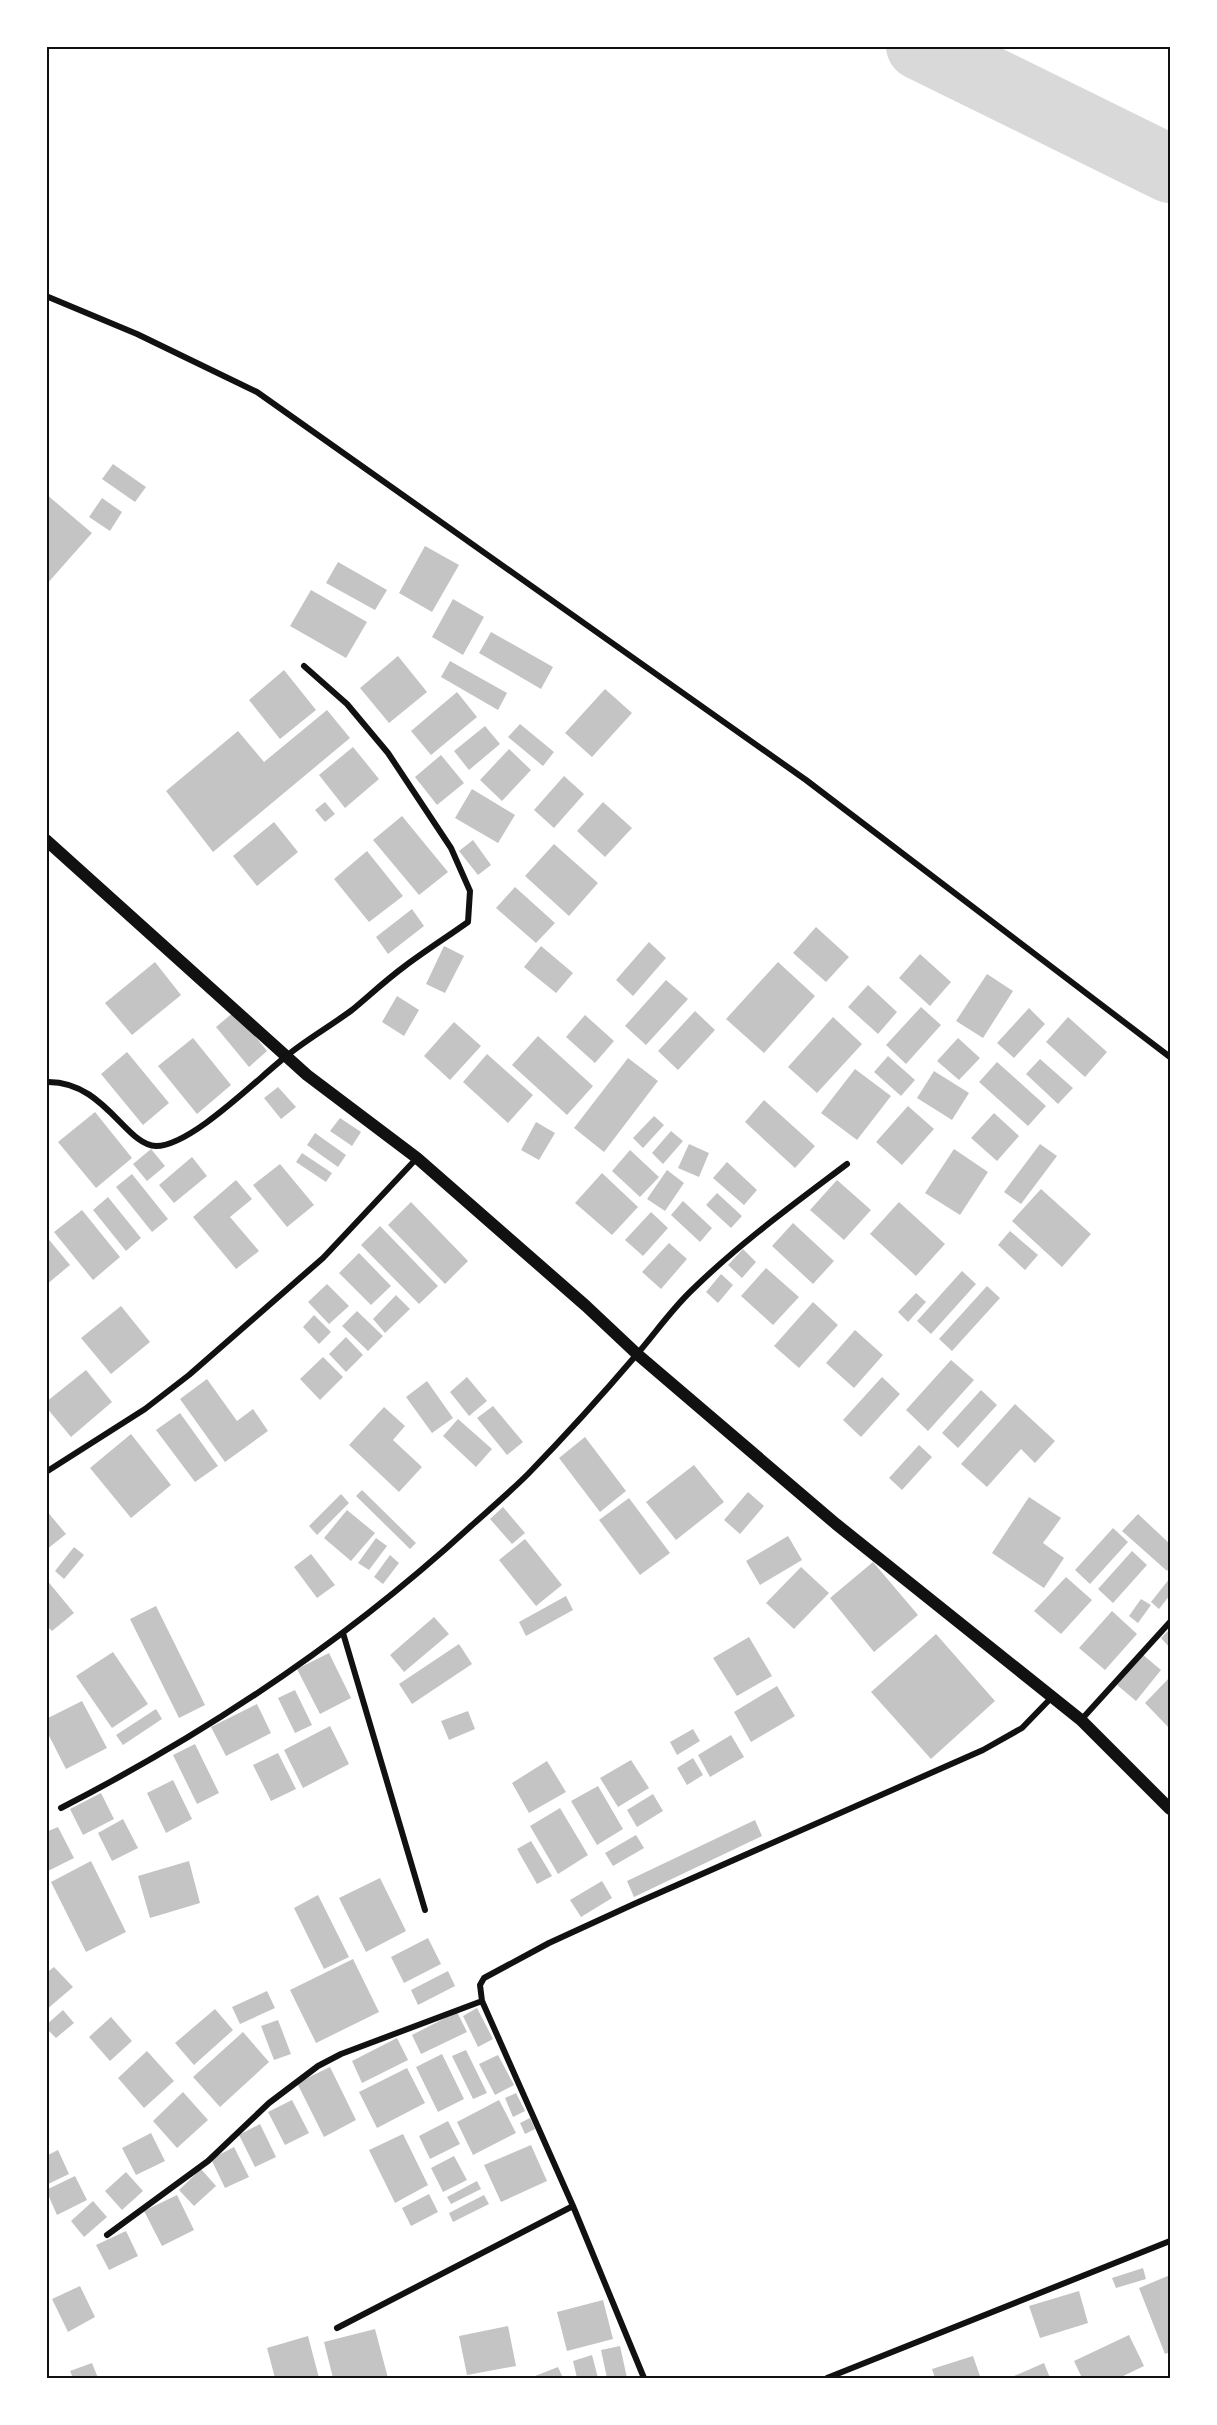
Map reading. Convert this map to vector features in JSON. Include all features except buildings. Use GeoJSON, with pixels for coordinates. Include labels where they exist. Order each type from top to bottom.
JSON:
{"type":"FeatureCollection","features":[{"type":"Feature","properties":{"kind":"main road"},"geometry":{"type":"LineString","coordinates":[[46,840],[288,1055],[307,1075],[417,1158],[586,1306],[637,1354],[836,1524],[1081,1720],[1170,1809]]}},
{"type":"Feature","properties":{"kind":"street"},"geometry":{"type":"LineString","coordinates":[[46,296],[137,334],[257,392],[806,780],[1170,1057]]}},
{"type":"Feature","properties":{"kind":"street"},"geometry":{"type":"LineString","coordinates":[[46,1082],[80,1088],[93,1096],[141,1141],[158,1146],[183,1136],[207,1122],[288,1055],[351,1010],[407,964],[468,922],[470,891],[451,848],[388,753],[346,704],[304,666]]}},
{"type":"Feature","properties":{"kind":"street"},"geometry":{"type":"LineString","coordinates":[[46,1472],[145,1409],[189,1375],[323,1258],[417,1158]]}},
{"type":"Feature","properties":{"kind":"street"},"geometry":{"type":"LineString","coordinates":[[61,1808],[126,1775],[192,1736],[343,1633],[440,1554],[527,1475],[637,1354],[689,1292],[733,1251],[847,1164]]}},
{"type":"Feature","properties":{"kind":"street"},"geometry":{"type":"LineString","coordinates":[[1081,1720],[1170,1622]]}},
{"type":"Feature","properties":{"kind":"street"},"geometry":{"type":"LineString","coordinates":[[343,1633],[425,1910]]}},
{"type":"Feature","properties":{"kind":"street"},"geometry":{"type":"LineString","coordinates":[[644,2379],[573,2206],[482,2001],[480,1985],[488,1974],[624,1909],[983,1750],[1022,1728],[1052,1697]]}},
{"type":"Feature","properties":{"kind":"street"},"geometry":{"type":"LineString","coordinates":[[107,2235],[208,2161],[269,2103],[318,2066],[341,2054],[482,2001]]}},
{"type":"Feature","properties":{"kind":"street"},"geometry":{"type":"LineString","coordinates":[[337,2328],[573,2206]]}},
{"type":"Feature","properties":{"kind":"street"},"geometry":{"type":"LineString","coordinates":[[827,2379],[1170,2241]]}},
{"type":"Feature","properties":{"kind":"waterway"},"geometry":{"type":"LineString","coordinates":[[920,46],[1170,169]]}}]}
